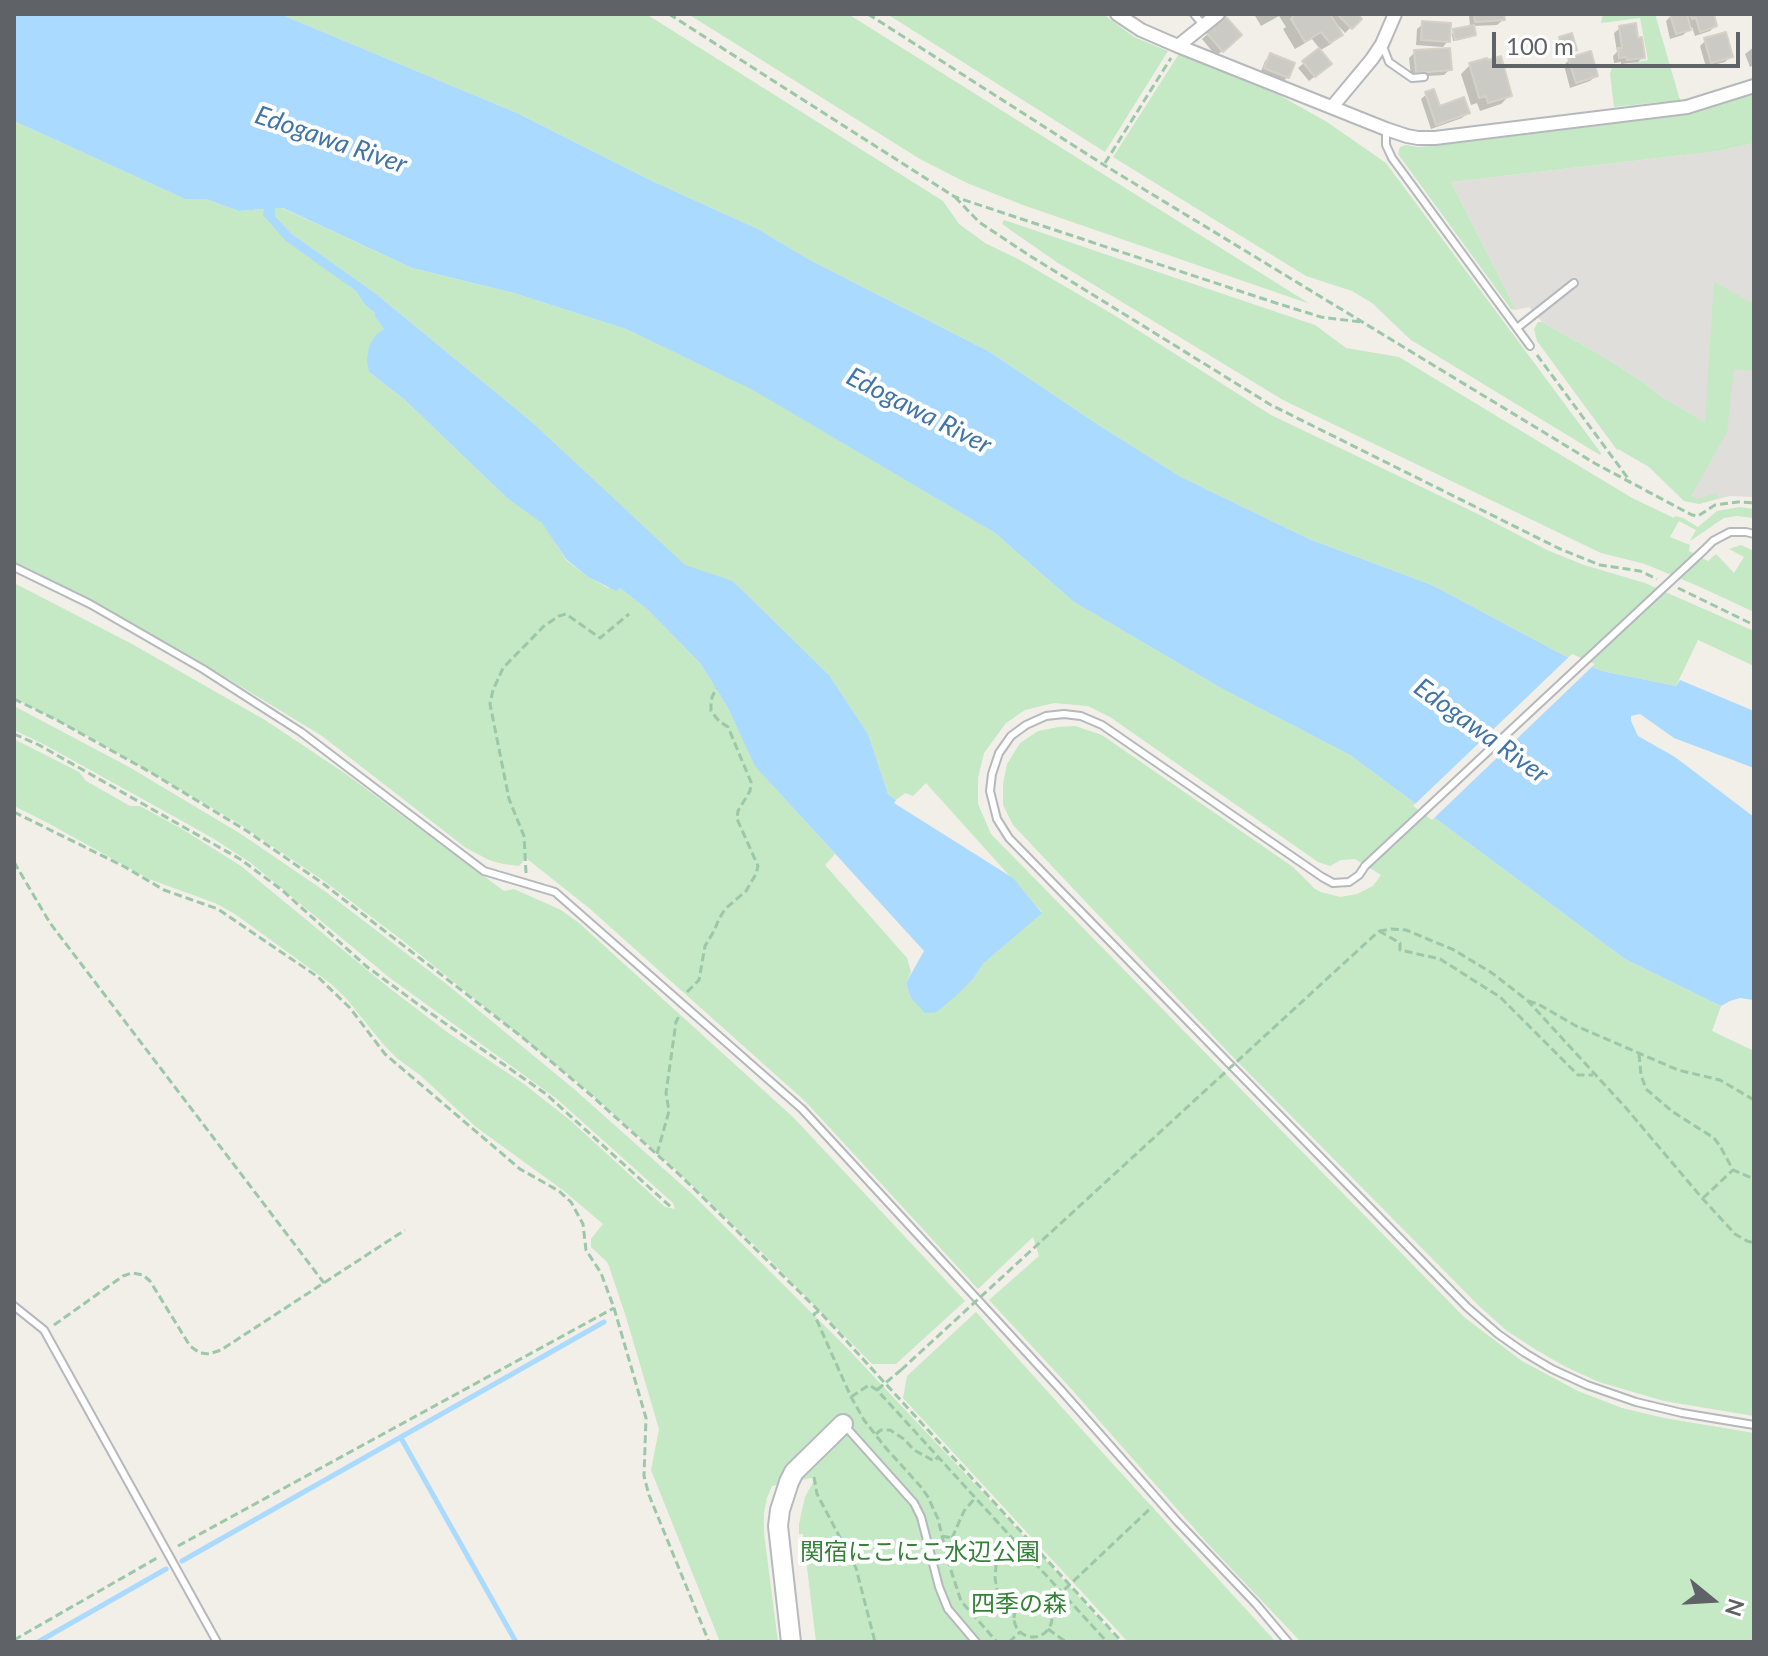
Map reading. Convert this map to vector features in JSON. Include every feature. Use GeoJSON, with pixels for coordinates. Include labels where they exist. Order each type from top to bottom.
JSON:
{"type":"FeatureCollection","features":[{"type":"Feature","properties":{"kind":"street"},"geometry":{"type":"LineString","coordinates":[[1117,14],[1175,50],[1407,136],[1435,138],[1687,107],[1754,86]]}},
{"type":"Feature","properties":{"kind":"street"},"geometry":{"type":"LineString","coordinates":[[1175,50],[1218,14]]}},
{"type":"Feature","properties":{"kind":"street"},"geometry":{"type":"LineString","coordinates":[[1332,107],[1372,59],[1395,14]]}},
{"type":"Feature","properties":{"kind":"street"},"geometry":{"type":"LineString","coordinates":[[791,1642],[778,1526],[780,1510],[794,1472],[843,1424]]}},
{"type":"Feature","properties":{"kind":"lane"},"geometry":{"type":"LineString","coordinates":[[1194,14],[1204,26]]}},
{"type":"Feature","properties":{"kind":"lane"},"geometry":{"type":"LineString","coordinates":[[1382,44],[1389,62],[1412,78],[1424,77]]}},
{"type":"Feature","properties":{"kind":"lane"},"geometry":{"type":"LineString","coordinates":[[1386,129],[1386,145],[1392,158],[1530,346]]}},
{"type":"Feature","properties":{"kind":"lane"},"geometry":{"type":"LineString","coordinates":[[1517,328],[1574,283]]}},
{"type":"Feature","properties":{"kind":"lane"},"geometry":{"type":"LineString","coordinates":[[1754,534],[1730,532],[1713,541],[1349,882],[1333,883],[1322,877],[1102,725],[1081,716],[1046,716],[1011,736],[999,753],[990,791],[997,819],[1009,838],[1467,1307],[1498,1334],[1552,1369],[1587,1385],[1667,1410],[1754,1425]]}},
{"type":"Feature","properties":{"kind":"lane"},"geometry":{"type":"LineString","coordinates":[[14,567],[90,604],[203,669],[301,732],[484,871],[555,892],[802,1109],[1288,1642]]}},
{"type":"Feature","properties":{"kind":"lane"},"geometry":{"type":"LineString","coordinates":[[14,1306],[44,1330],[217,1642]]}},
{"type":"Feature","properties":{"kind":"lane"},"geometry":{"type":"LineString","coordinates":[[843,1424],[914,1503],[948,1609],[976,1642]]}},
{"type":"Feature","properties":{"kind":"path"},"geometry":{"type":"LineString","coordinates":[[669,14],[955,197],[979,222],[1003,238],[1271,405],[1558,548],[1600,565],[1640,571],[1754,625]]}},
{"type":"Feature","properties":{"kind":"path"},"geometry":{"type":"LineString","coordinates":[[868,14],[1104,165],[1596,464],[1692,515],[1698,516],[1715,505],[1754,503]]}},
{"type":"Feature","properties":{"kind":"path"},"geometry":{"type":"LineString","coordinates":[[1104,165],[1175,50]]}},
{"type":"Feature","properties":{"kind":"path"},"geometry":{"type":"LineString","coordinates":[[955,197],[1306,313],[1365,323]]}},
{"type":"Feature","properties":{"kind":"path"},"geometry":{"type":"LineString","coordinates":[[1530,346],[1631,482]]}},
{"type":"Feature","properties":{"kind":"path"},"geometry":{"type":"LineString","coordinates":[[526,883],[524,836],[509,799],[490,704],[493,690],[503,668],[544,626],[559,616],[566,614],[600,638],[629,614]]}},
{"type":"Feature","properties":{"kind":"path"},"geometry":{"type":"LineString","coordinates":[[657,1155],[669,1111],[666,1093],[676,1022],[682,1004],[699,980],[705,946],[725,909],[746,891],[758,866],[737,819],[751,782],[728,727],[711,711],[716,688]]}},
{"type":"Feature","properties":{"kind":"path"},"geometry":{"type":"LineString","coordinates":[[14,699],[150,772],[247,831],[325,885],[522,1037],[657,1155],[819,1311],[1122,1642]]}},
{"type":"Feature","properties":{"kind":"path"},"geometry":{"type":"LineString","coordinates":[[14,734],[39,745],[240,859],[282,890],[377,974],[546,1094],[672,1208]]}},
{"type":"Feature","properties":{"kind":"path"},"geometry":{"type":"LineString","coordinates":[[14,812],[125,867],[164,890],[218,909],[318,977],[350,1008],[385,1054],[520,1169],[559,1191],[571,1202],[583,1224],[586,1250],[601,1273],[614,1308],[646,1418],[644,1476],[649,1495],[709,1642]]}},
{"type":"Feature","properties":{"kind":"path"},"geometry":{"type":"LineString","coordinates":[[14,862],[59,936],[324,1283]]}},
{"type":"Feature","properties":{"kind":"path"},"geometry":{"type":"LineString","coordinates":[[877,1390],[1379,931],[1406,930],[1454,950],[1492,973],[1528,1001],[1735,1234],[1754,1243]]}},
{"type":"Feature","properties":{"kind":"path"},"geometry":{"type":"LineString","coordinates":[[1379,931],[1400,943],[1400,950],[1440,959],[1500,997],[1578,1075],[1595,1075]]}},
{"type":"Feature","properties":{"kind":"path"},"geometry":{"type":"LineString","coordinates":[[1528,1001],[1576,1026],[1678,1070],[1720,1080],[1754,1100]]}},
{"type":"Feature","properties":{"kind":"path"},"geometry":{"type":"LineString","coordinates":[[1638,1053],[1646,1089],[1673,1112],[1714,1138],[1733,1170],[1754,1179]]}},
{"type":"Feature","properties":{"kind":"path"},"geometry":{"type":"LineString","coordinates":[[1747,1095],[1754,1090]]}},
{"type":"Feature","properties":{"kind":"path"},"geometry":{"type":"LineString","coordinates":[[1702,1198],[1733,1170]]}},
{"type":"Feature","properties":{"kind":"path"},"geometry":{"type":"LineString","coordinates":[[44,1330],[132,1273],[143,1275],[150,1281],[190,1346],[200,1353],[209,1354],[221,1350],[405,1230]]}},
{"type":"Feature","properties":{"kind":"path"},"geometry":{"type":"LineString","coordinates":[[14,1640],[167,1552],[614,1308]]}},
{"type":"Feature","properties":{"kind":"path"},"geometry":{"type":"LineString","coordinates":[[819,1311],[814,1314],[864,1420],[876,1434],[881,1430],[890,1430],[914,1450],[934,1461],[939,1457]]}},
{"type":"Feature","properties":{"kind":"path"},"geometry":{"type":"LineString","coordinates":[[851,1397],[869,1385],[877,1390],[1107,1642]]}},
{"type":"Feature","properties":{"kind":"path"},"geometry":{"type":"LineString","coordinates":[[814,1477],[817,1494],[856,1568],[875,1642]]}},
{"type":"Feature","properties":{"kind":"path"},"geometry":{"type":"LineString","coordinates":[[952,1538],[964,1511],[976,1497]]}},
{"type":"Feature","properties":{"kind":"path"},"geometry":{"type":"LineString","coordinates":[[1047,1606],[1159,1501]]}},
{"type":"Feature","properties":{"kind":"path"},"geometry":{"type":"LineString","coordinates":[[942,1536],[952,1538],[959,1544],[978,1543],[988,1548],[996,1566],[998,1595],[1016,1609]]}},
{"type":"Feature","properties":{"kind":"path"},"geometry":{"type":"LineString","coordinates":[[948,1561],[956,1557],[959,1544]]}},
{"type":"Feature","properties":{"kind":"path"},"geometry":{"type":"LineString","coordinates":[[1031,1599],[1047,1606],[1051,1617],[1048,1629],[1031,1637],[1020,1632],[1014,1621],[1016,1609],[1031,1599]]}},
{"type":"Feature","properties":{"kind":"path"},"geometry":{"type":"LineString","coordinates":[[1048,1629],[1066,1642]]}},
{"type":"Feature","properties":{"kind":"path"},"geometry":{"type":"LineString","coordinates":[[1009,1642],[1020,1632]]}},
{"type":"Feature","properties":{"kind":"shaded area"},"geometry":{"type":"Polygon","coordinates":[[[1754,143],[1754,497],[1730,496],[1699,504],[1691,496],[1705,422],[1663,398],[1604,357],[1542,322],[1529,307],[1516,310],[1451,182],[1718,151],[1754,143]]]}},
{"type":"Feature","properties":{"kind":"green space"},"geometry":{"type":"Polygon","coordinates":[[[280,14],[646,14],[943,201],[959,224],[985,243],[1114,315],[1271,415],[1547,550],[1584,565],[1645,583],[1754,631],[1754,666],[1698,640],[1676,686],[1602,671],[1563,655],[1432,585],[1309,539],[1181,477],[990,352],[808,259],[758,229],[652,181],[517,113],[280,14]]]}},
{"type":"Feature","properties":{"kind":"green space"},"geometry":{"type":"Polygon","coordinates":[[[688,14],[848,14],[1310,304],[967,183],[920,159],[688,14]]]}},
{"type":"Feature","properties":{"kind":"green space"},"geometry":{"type":"Polygon","coordinates":[[[887,14],[1103,14],[1134,37],[1168,51],[1105,152],[887,14]]]}},
{"type":"Feature","properties":{"kind":"green space"},"geometry":{"type":"Polygon","coordinates":[[[1603,14],[1655,14],[1680,100],[1614,107],[1612,67],[1648,60],[1640,18],[1601,23],[1603,14]]]}},
{"type":"Feature","properties":{"kind":"green space"},"geometry":{"type":"Polygon","coordinates":[[[1179,54],[1279,95],[1327,122],[1386,163],[1600,455],[1411,340],[1372,303],[1352,291],[1306,276],[1113,157],[1179,54]]]}},
{"type":"Feature","properties":{"kind":"green space"},"geometry":{"type":"Polygon","coordinates":[[[1754,94],[1754,143],[1718,151],[1451,182],[1516,310],[1511,309],[1398,154],[1400,147],[1406,145],[1450,144],[1692,114],[1754,94]]]}},
{"type":"Feature","properties":{"kind":"green space"},"geometry":{"type":"Polygon","coordinates":[[[14,121],[185,199],[206,199],[239,211],[264,209],[338,277],[356,291],[384,329],[369,372],[405,400],[507,498],[543,523],[566,560],[608,588],[620,588],[647,609],[700,663],[727,706],[756,766],[835,854],[825,865],[907,958],[911,972],[906,983],[911,998],[937,1012],[973,979],[984,963],[1042,912],[926,783],[913,796],[905,793],[896,800],[888,794],[868,734],[829,675],[733,581],[685,566],[533,423],[375,293],[292,234],[275,216],[275,208],[282,208],[412,268],[514,293],[626,329],[754,390],[995,533],[1074,602],[1221,688],[1350,755],[1625,959],[1721,1006],[1712,1031],[1754,1051],[1754,1416],[1664,1401],[1599,1382],[1566,1367],[1507,1331],[1229,1053],[1013,825],[1003,805],[1007,764],[1020,743],[1038,731],[1075,726],[1102,735],[1293,867],[1321,892],[1340,897],[1357,894],[1373,886],[1381,875],[1355,859],[1341,860],[1330,866],[1318,862],[1110,717],[1088,706],[1054,703],[1025,710],[1006,723],[984,753],[978,778],[978,804],[991,834],[1464,1317],[1522,1361],[1578,1391],[1622,1408],[1754,1433],[1754,1642],[1301,1642],[1207,1543],[989,1300],[1039,1256],[1033,1237],[978,1289],[806,1102],[589,908],[526,858],[519,866],[503,864],[466,848],[322,736],[123,619],[14,563],[14,121]]]}},
{"type":"Feature","properties":{"kind":"green space"},"geometry":{"type":"Polygon","coordinates":[[[1004,220],[1315,325],[1346,348],[1399,357],[1632,498],[1674,518],[1683,518],[1698,527],[1717,511],[1740,507],[1754,509],[1754,518],[1724,518],[1690,541],[1696,530],[1679,521],[1670,537],[1690,545],[1689,551],[1708,561],[1716,554],[1734,573],[1744,557],[1729,549],[1741,545],[1754,551],[1754,612],[1645,564],[1601,553],[1283,400],[1058,263],[1002,224],[1004,220]]]}},
{"type":"Feature","properties":{"kind":"green space"},"geometry":{"type":"Polygon","coordinates":[[[1714,282],[1754,304],[1754,371],[1734,369],[1727,432],[1691,496],[1698,499],[1717,493],[1718,498],[1699,504],[1684,501],[1649,467],[1617,450],[1537,341],[1534,329],[1538,322],[1542,322],[1604,357],[1663,398],[1705,422],[1714,282]]]}},
{"type":"Feature","properties":{"kind":"green space"},"geometry":{"type":"Polygon","coordinates":[[[14,583],[132,644],[265,720],[346,774],[504,891],[514,889],[561,910],[579,923],[794,1118],[965,1301],[896,1364],[872,1364],[673,1167],[581,1085],[402,940],[324,881],[238,823],[97,741],[14,698],[14,583]]]}},
{"type":"Feature","properties":{"kind":"green space"},"geometry":{"type":"Polygon","coordinates":[[[14,706],[129,767],[241,834],[326,892],[449,986],[574,1089],[692,1194],[847,1348],[1120,1642],[816,1642],[803,1534],[799,1534],[799,1524],[805,1497],[816,1477],[772,1486],[767,1498],[764,1533],[778,1642],[720,1642],[651,1470],[659,1429],[609,1266],[591,1247],[591,1239],[603,1224],[564,1191],[476,1127],[398,1059],[330,983],[235,914],[215,903],[149,879],[14,806],[14,739],[79,772],[86,781],[130,806],[140,806],[182,829],[241,866],[388,987],[571,1121],[665,1207],[675,1209],[673,1203],[557,1099],[390,978],[251,863],[175,817],[14,730],[14,706]]]}},
{"type":"Feature","properties":{"kind":"green space"},"geometry":{"type":"Polygon","coordinates":[[[976,1312],[1276,1642],[1128,1642],[903,1398],[907,1376],[976,1312]]]}},
{"type":"Feature","properties":{"kind":"water","name":"Edogawa River"},"geometry":{"type":"Polygon","coordinates":[[[14,14],[280,14],[517,113],[652,181],[758,229],[808,259],[990,352],[1181,477],[1309,539],[1432,585],[1563,655],[1602,671],[1676,686],[1680,680],[1754,711],[1754,768],[1674,738],[1640,714],[1631,716],[1631,721],[1638,736],[1675,757],[1754,817],[1754,1000],[1740,998],[1721,1006],[1625,959],[1350,755],[1221,688],[1074,602],[995,533],[753,390],[626,329],[514,293],[412,268],[283,208],[275,208],[275,216],[292,234],[375,293],[533,423],[685,565],[733,581],[829,675],[868,734],[888,794],[896,800],[894,803],[1013,878],[1042,913],[984,963],[957,995],[937,1012],[925,1013],[911,998],[906,983],[924,951],[755,766],[727,706],[700,663],[647,609],[620,588],[616,591],[588,577],[566,559],[542,523],[507,498],[405,400],[369,372],[369,346],[384,329],[356,291],[286,241],[263,215],[264,209],[239,211],[206,199],[185,199],[14,121],[14,14]]]}},
{"type":"Feature","properties":{"kind":"pier"},"geometry":{"type":"Polygon","coordinates":[[[1572,654],[1595,664],[1432,820],[1413,806],[1572,654]]]}},
{"type":"Feature","properties":{"kind":"building"},"geometry":{"type":"Polygon","coordinates":[[[1291,14],[1330,14],[1343,35],[1330,43],[1321,32],[1305,42],[1291,14]]]}},
{"type":"Feature","properties":{"kind":"building"},"geometry":{"type":"Polygon","coordinates":[[[1337,14],[1358,14],[1362,19],[1352,29],[1337,14]]]}},
{"type":"Feature","properties":{"kind":"building"},"geometry":{"type":"Polygon","coordinates":[[[1474,14],[1504,14],[1505,20],[1475,22],[1474,14]]]}},
{"type":"Feature","properties":{"kind":"building"},"geometry":{"type":"Polygon","coordinates":[[[1670,14],[1687,14],[1691,30],[1676,34],[1670,14]]]}},
{"type":"Feature","properties":{"kind":"building"},"geometry":{"type":"Polygon","coordinates":[[[1690,14],[1714,14],[1717,26],[1700,32],[1696,18],[1692,19],[1690,14]]]}},
{"type":"Feature","properties":{"kind":"building"},"geometry":{"type":"Polygon","coordinates":[[[1226,17],[1242,35],[1223,52],[1206,32],[1226,17]]]}},
{"type":"Feature","properties":{"kind":"building"},"geometry":{"type":"Polygon","coordinates":[[[1422,21],[1451,23],[1450,42],[1421,40],[1422,21]]]}},
{"type":"Feature","properties":{"kind":"building"},"geometry":{"type":"Polygon","coordinates":[[[1636,23],[1645,58],[1619,58],[1618,48],[1622,48],[1619,26],[1636,23]]]}},
{"type":"Feature","properties":{"kind":"building"},"geometry":{"type":"Polygon","coordinates":[[[1474,25],[1476,35],[1455,40],[1453,29],[1474,25]]]}},
{"type":"Feature","properties":{"kind":"building"},"geometry":{"type":"Polygon","coordinates":[[[1726,32],[1733,57],[1711,63],[1704,38],[1726,32]]]}},
{"type":"Feature","properties":{"kind":"building"},"geometry":{"type":"Polygon","coordinates":[[[1572,33],[1577,50],[1563,54],[1559,37],[1572,33]]]}},
{"type":"Feature","properties":{"kind":"building"},"geometry":{"type":"Polygon","coordinates":[[[1319,48],[1332,64],[1315,77],[1302,61],[1319,48]]]}},
{"type":"Feature","properties":{"kind":"building"},"geometry":{"type":"Polygon","coordinates":[[[1450,48],[1452,70],[1416,73],[1414,50],[1450,48]]]}},
{"type":"Feature","properties":{"kind":"building"},"geometry":{"type":"Polygon","coordinates":[[[1591,51],[1598,76],[1576,83],[1568,58],[1591,51]]]}},
{"type":"Feature","properties":{"kind":"building"},"geometry":{"type":"Polygon","coordinates":[[[1270,53],[1295,63],[1289,78],[1264,68],[1270,53]]]}},
{"type":"Feature","properties":{"kind":"building"},"geometry":{"type":"Polygon","coordinates":[[[1501,56],[1512,96],[1488,103],[1486,96],[1479,98],[1469,63],[1501,56]]]}},
{"type":"Feature","properties":{"kind":"building"},"geometry":{"type":"Polygon","coordinates":[[[1434,89],[1440,106],[1464,97],[1470,113],[1436,125],[1425,92],[1434,89]]]}},
{"type":"Feature","properties":{"kind":"waterway"},"geometry":{"type":"LineString","coordinates":[[182,1561],[604,1322]]}},
{"type":"Feature","properties":{"kind":"waterway"},"geometry":{"type":"LineString","coordinates":[[401,1438],[516,1642]]}},
{"type":"Feature","properties":{"kind":"waterway"},"geometry":{"type":"LineString","coordinates":[[38,1642],[166,1569]]}},
{"type":"Feature","properties":{"kind":"park label","name":"関宿にこにこ水辺公園"},"geometry":{"type":"Point","coordinates":[920,1552]}},
{"type":"Feature","properties":{"kind":"park label","name":"四季の森"},"geometry":{"type":"Point","coordinates":[1019,1604]}}]}
